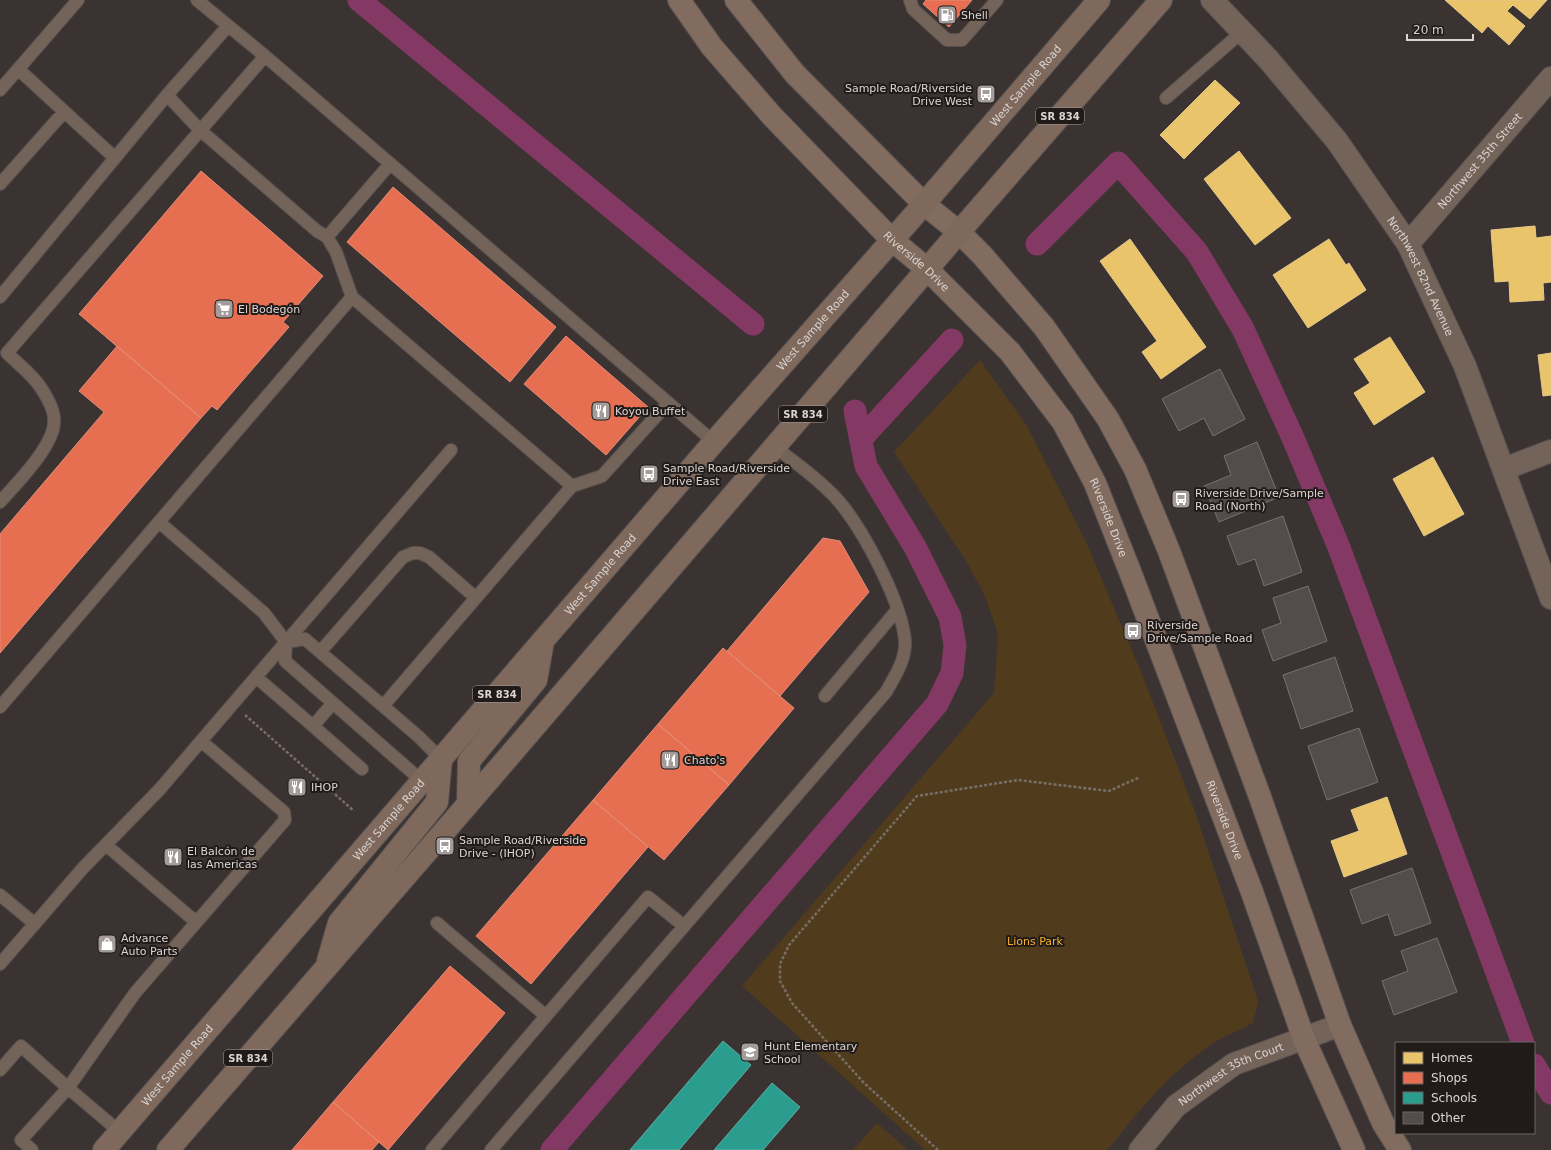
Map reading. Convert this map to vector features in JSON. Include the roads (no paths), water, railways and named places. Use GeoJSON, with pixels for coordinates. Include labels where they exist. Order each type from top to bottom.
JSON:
{"type":"FeatureCollection","features":[{"type":"Feature","properties":{"kind":"main road","name":"West Sample Road"},"geometry":{"type":"LineString","coordinates":[[104,1150],[714,442],[924,204],[1099,0]]}},
{"type":"Feature","properties":{"kind":"main road","name":"SR 834"},"geometry":{"type":"LineString","coordinates":[[168,1150],[468,804],[927,269],[1161,0]]}},
{"type":"Feature","properties":{"kind":"main road"},"geometry":{"type":"LineString","coordinates":[[468,804],[469,761],[536,680],[543,641]]}},
{"type":"Feature","properties":{"kind":"main road"},"geometry":{"type":"LineString","coordinates":[[327,966],[339,923],[437,802],[441,759]]}},
{"type":"Feature","properties":{"kind":"street","name":"Riverside Drive"},"geometry":{"type":"LineString","coordinates":[[679,0],[712,47],[772,116],[892,240],[927,269],[1010,352],[1063,422],[1095,483],[1222,812],[1304,1039],[1354,1150]]}},
{"type":"Feature","properties":{"kind":"street"},"geometry":{"type":"LineString","coordinates":[[736,0],[795,74],[924,204],[959,232],[1044,326],[1108,419],[1135,469],[1172,558],[1260,797],[1340,1025],[1383,1123],[1400,1150]]}},
{"type":"Feature","properties":{"kind":"street","name":"Northwest 82nd Avenue"},"geometry":{"type":"LineString","coordinates":[[1212,0],[1268,60],[1337,141],[1408,244],[1466,366],[1551,598]]}},
{"type":"Feature","properties":{"kind":"street","name":"Northwest 35th Street"},"geometry":{"type":"LineString","coordinates":[[1408,244],[1551,78]]}},
{"type":"Feature","properties":{"kind":"street"},"geometry":{"type":"LineString","coordinates":[[1504,469],[1551,451]]}},
{"type":"Feature","properties":{"kind":"street","name":"Northwest 35th Court"},"geometry":{"type":"LineString","coordinates":[[1140,1150],[1176,1106],[1234,1064],[1340,1025]]}},
{"type":"Feature","properties":{"kind":"lane"},"geometry":{"type":"LineString","coordinates":[[0,90],[78,0]]}},
{"type":"Feature","properties":{"kind":"lane"},"geometry":{"type":"LineString","coordinates":[[197,0],[265,56],[714,442]]}},
{"type":"Feature","properties":{"kind":"lane"},"geometry":{"type":"LineString","coordinates":[[910,0],[913,9],[947,40],[962,40],[997,0]]}},
{"type":"Feature","properties":{"kind":"lane"},"geometry":{"type":"LineString","coordinates":[[0,297],[168,95],[228,26]]}},
{"type":"Feature","properties":{"kind":"lane"},"geometry":{"type":"LineString","coordinates":[[1166,98],[1242,32]]}},
{"type":"Feature","properties":{"kind":"lane"},"geometry":{"type":"LineString","coordinates":[[0,502],[38,458],[48,441],[54,422],[52,407],[41,387],[3,350],[265,56]]}},
{"type":"Feature","properties":{"kind":"lane"},"geometry":{"type":"LineString","coordinates":[[18,69],[115,158]]}},
{"type":"Feature","properties":{"kind":"lane"},"geometry":{"type":"LineString","coordinates":[[168,95],[200,130],[312,226],[328,237],[336,252],[352,297],[572,486]]}},
{"type":"Feature","properties":{"kind":"lane"},"geometry":{"type":"LineString","coordinates":[[0,184],[64,112]]}},
{"type":"Feature","properties":{"kind":"lane"},"geometry":{"type":"LineString","coordinates":[[328,237],[390,164]]}},
{"type":"Feature","properties":{"kind":"lane"},"geometry":{"type":"LineString","coordinates":[[0,707],[352,297]]}},
{"type":"Feature","properties":{"kind":"lane"},"geometry":{"type":"LineString","coordinates":[[383,706],[572,486],[602,476],[668,403]]}},
{"type":"Feature","properties":{"kind":"lane"},"geometry":{"type":"LineString","coordinates":[[490,1150],[886,692],[901,667],[905,642],[897,610],[869,546],[850,516],[830,491],[775,447]]}},
{"type":"Feature","properties":{"kind":"lane"},"geometry":{"type":"LineString","coordinates":[[0,964],[34,924],[201,741],[450,450]]}},
{"type":"Feature","properties":{"kind":"lane"},"geometry":{"type":"LineString","coordinates":[[158,522],[264,613],[286,642],[284,661],[422,781]]}},
{"type":"Feature","properties":{"kind":"lane"},"geometry":{"type":"LineString","coordinates":[[320,652],[384,576],[402,557],[413,552],[420,552],[429,557],[476,598]]}},
{"type":"Feature","properties":{"kind":"lane"},"geometry":{"type":"LineString","coordinates":[[825,696],[897,610]]}},
{"type":"Feature","properties":{"kind":"lane"},"geometry":{"type":"LineString","coordinates":[[286,642],[305,639],[383,706],[441,759]]}},
{"type":"Feature","properties":{"kind":"lane"},"geometry":{"type":"LineString","coordinates":[[256,677],[362,769]]}},
{"type":"Feature","properties":{"kind":"lane"},"geometry":{"type":"LineString","coordinates":[[313,726],[333,703]]}},
{"type":"Feature","properties":{"kind":"lane"},"geometry":{"type":"LineString","coordinates":[[32,1150],[21,1140],[68,1088],[135,993],[283,824],[286,816],[284,812],[201,741]]}},
{"type":"Feature","properties":{"kind":"lane"},"geometry":{"type":"LineString","coordinates":[[106,846],[196,922]]}},
{"type":"Feature","properties":{"kind":"lane"},"geometry":{"type":"LineString","coordinates":[[0,895],[34,924]]}},
{"type":"Feature","properties":{"kind":"lane"},"geometry":{"type":"LineString","coordinates":[[432,1150],[648,897],[684,926]]}},
{"type":"Feature","properties":{"kind":"lane"},"geometry":{"type":"LineString","coordinates":[[437,923],[546,1016]]}},
{"type":"Feature","properties":{"kind":"lane"},"geometry":{"type":"LineString","coordinates":[[0,1070],[21,1046],[120,1132]]}},
{"type":"Feature","properties":{"kind":"waterway"},"geometry":{"type":"LineString","coordinates":[[359,0],[753,324]]}},
{"type":"Feature","properties":{"kind":"waterway"},"geometry":{"type":"LineString","coordinates":[[1037,244],[1118,163],[1197,252],[1243,329],[1293,438],[1338,545],[1523,1042]]}},
{"type":"Feature","properties":{"kind":"waterway"},"geometry":{"type":"LineString","coordinates":[[861,439],[952,340]]}},
{"type":"Feature","properties":{"kind":"waterway"},"geometry":{"type":"LineString","coordinates":[[552,1150],[937,704],[952,673],[955,645],[950,617],[915,547],[866,466],[855,411]]}},
{"type":"Feature","properties":{"kind":"waterway"},"geometry":{"type":"LineString","coordinates":[[1535,1067],[1551,1093]]}},
{"type":"Feature","properties":{"kind":"place","name":"Shell"},"geometry":{"type":"Point","coordinates":[947,15]}},
{"type":"Feature","properties":{"kind":"place","name":"Sample Road/Riverside Drive West"},"geometry":{"type":"Point","coordinates":[986,94]}},
{"type":"Feature","properties":{"kind":"place","name":"El Bodegón"},"geometry":{"type":"Point","coordinates":[224,309]}},
{"type":"Feature","properties":{"kind":"place","name":"Koyou Buffet"},"geometry":{"type":"Point","coordinates":[601,411]}},
{"type":"Feature","properties":{"kind":"place","name":"Sample Road/Riverside Drive East"},"geometry":{"type":"Point","coordinates":[649,474]}},
{"type":"Feature","properties":{"kind":"place","name":"Riverside Drive/Sample Road (North)"},"geometry":{"type":"Point","coordinates":[1181,499]}},
{"type":"Feature","properties":{"kind":"place","name":"Riverside Drive/Sample Road"},"geometry":{"type":"Point","coordinates":[1133,631]}},
{"type":"Feature","properties":{"kind":"place","name":"Chato's"},"geometry":{"type":"Point","coordinates":[670,760]}},
{"type":"Feature","properties":{"kind":"place","name":"IHOP"},"geometry":{"type":"Point","coordinates":[297,787]}},
{"type":"Feature","properties":{"kind":"place","name":"Sample Road/Riverside Drive - (IHOP)"},"geometry":{"type":"Point","coordinates":[445,846]}},
{"type":"Feature","properties":{"kind":"place","name":"El Balcón de las Americas"},"geometry":{"type":"Point","coordinates":[173,857]}},
{"type":"Feature","properties":{"kind":"place","name":"Advance Auto Parts"},"geometry":{"type":"Point","coordinates":[107,944]}},
{"type":"Feature","properties":{"kind":"place","name":"Hunt Elementary School"},"geometry":{"type":"Point","coordinates":[750,1052]}},
{"type":"Feature","properties":{"kind":"park label","name":"Lions Park"},"geometry":{"type":"Point","coordinates":[1035,941]}}]}
